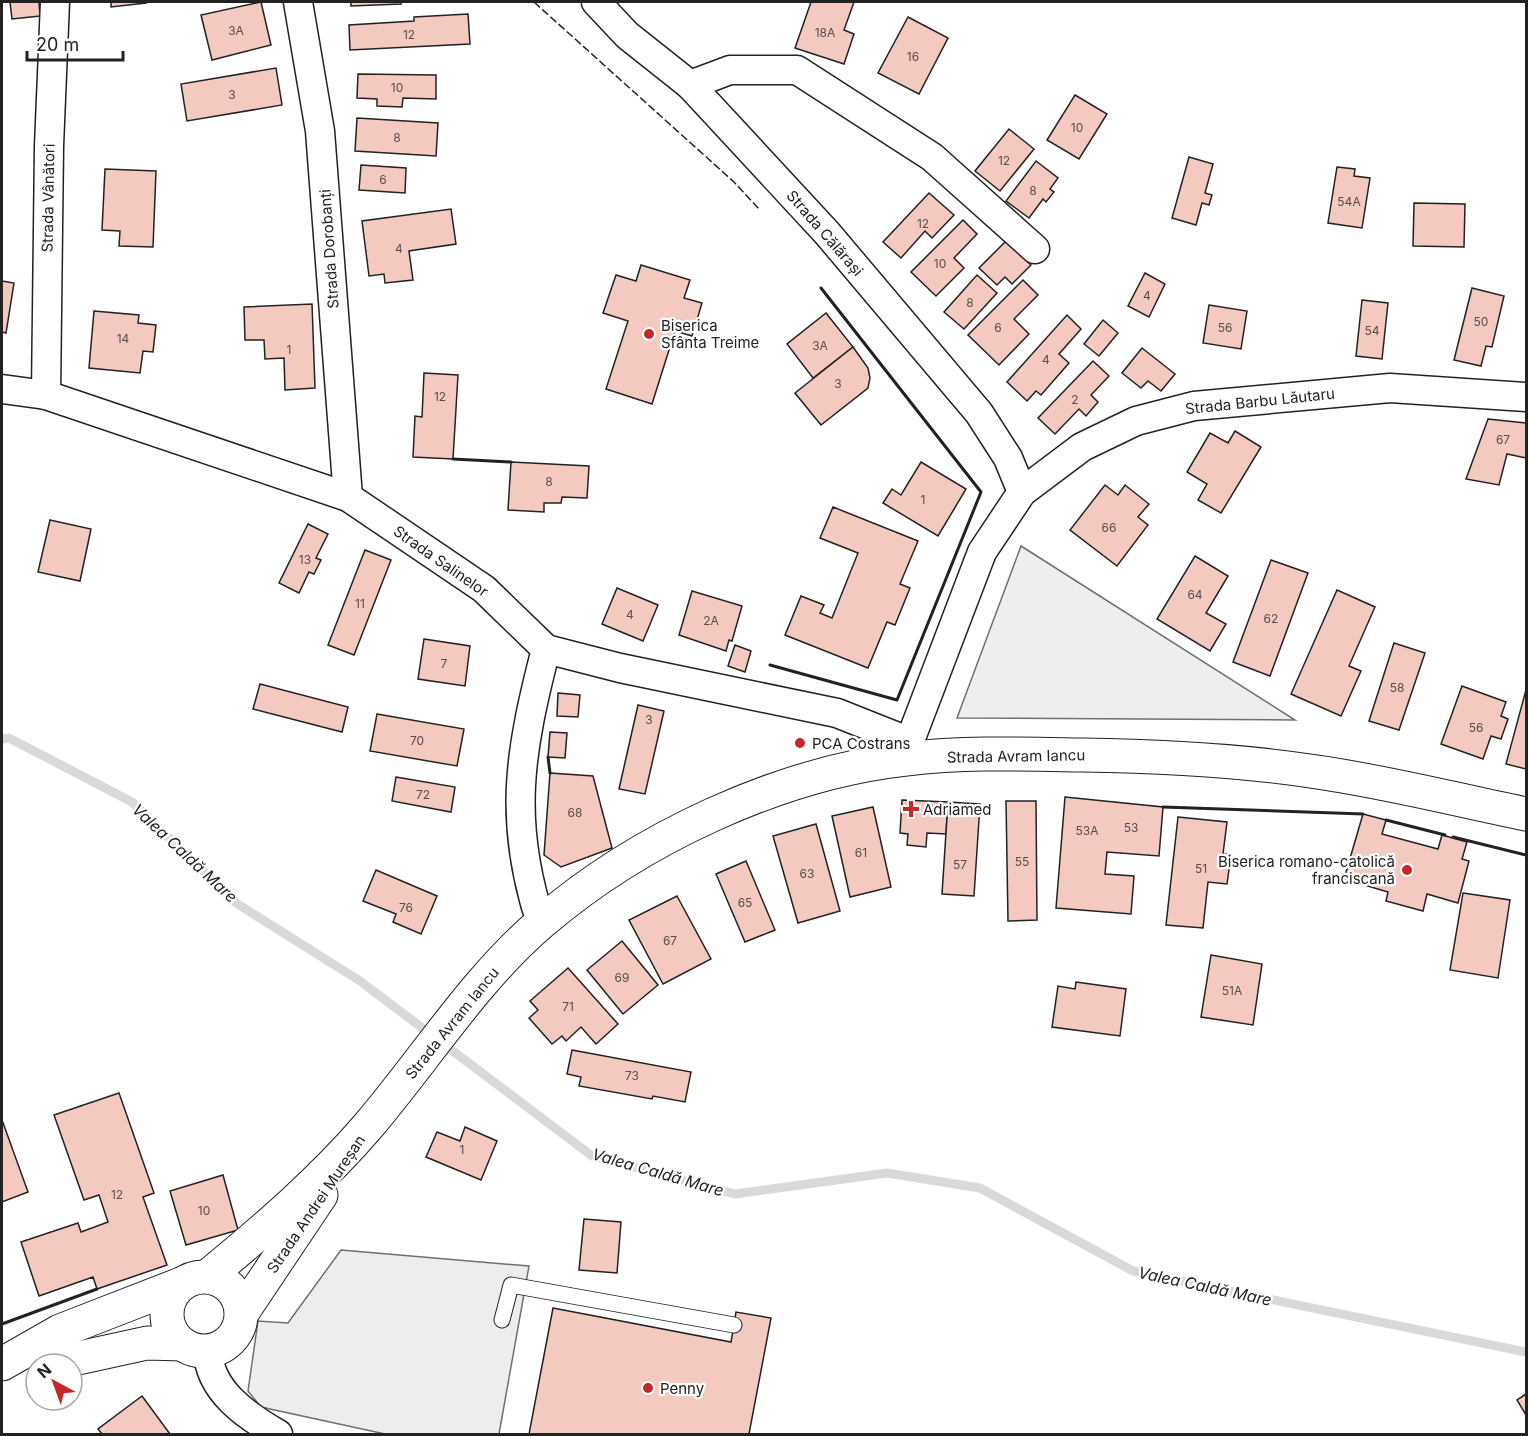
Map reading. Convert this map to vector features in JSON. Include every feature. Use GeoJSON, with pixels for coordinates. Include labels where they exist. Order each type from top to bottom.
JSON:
{"type":"FeatureCollection","features":[{"type":"Feature","properties":{"kind":"main road","name":"Strada Avram Iancu"},"geometry":{"type":"LineString","coordinates":[[368,1126],[478,989],[541,922],[622,864],[688,827],[743,802],[814,777],[907,751],[1148,756],[1244,763],[1321,772],[1527,814]]}},
{"type":"Feature","properties":{"kind":"main road","name":"Strada Andrei Mureșan"},"geometry":{"type":"LineString","coordinates":[[368,1126],[242,1314],[239,1327],[232,1339],[221,1347],[195,1347],[173,1334],[168,1321],[167,1307],[172,1294],[195,1280],[296,1203],[368,1126]]}},
{"type":"Feature","properties":{"kind":"main road","name":"Strada Andrei Mureșan"},"geometry":{"type":"LineString","coordinates":[[2,1364],[60,1331],[195,1280]]}},
{"type":"Feature","properties":{"kind":"main road"},"geometry":{"type":"LineString","coordinates":[[195,1280],[222,1280],[240,1300],[242,1314]]}},
{"type":"Feature","properties":{"kind":"main road"},"geometry":{"type":"LineString","coordinates":[[84,1357],[147,1343],[195,1347]]}},
{"type":"Feature","properties":{"kind":"main road","name":"Strada Andrei Mureșan"},"geometry":{"type":"LineString","coordinates":[[2,1364],[24,1366]]}},
{"type":"Feature","properties":{"kind":"street","name":"Strada Vânători"},"geometry":{"type":"LineString","coordinates":[[46,395],[49,146],[55,2]]}},
{"type":"Feature","properties":{"kind":"street","name":"Strada Dorobanți"},"geometry":{"type":"LineString","coordinates":[[298,2],[320,131],[348,497]]}},
{"type":"Feature","properties":{"kind":"street","name":"Strada Călărași"},"geometry":{"type":"LineString","coordinates":[[596,2],[627,35],[690,85],[827,233],[978,413],[1008,458],[1022,492]]}},
{"type":"Feature","properties":{"kind":"street"},"geometry":{"type":"LineString","coordinates":[[690,85],[730,70],[797,70],[932,158],[1035,249]]}},
{"type":"Feature","properties":{"kind":"street","name":"Strada Barbu Lăutaru"},"geometry":{"type":"LineString","coordinates":[[907,751],[982,552],[1022,492],[1082,447],[1136,421],[1194,406],[1390,388],[1527,397]]}},
{"type":"Feature","properties":{"kind":"street","name":"Strada Salinelor"},"geometry":{"type":"LineString","coordinates":[[2,389],[46,395],[348,497],[484,589],[546,649],[620,668],[837,713],[907,751]]}},
{"type":"Feature","properties":{"kind":"street"},"geometry":{"type":"LineString","coordinates":[[541,922],[527,881],[520,826],[520,767],[529,715],[546,649]]}},
{"type":"Feature","properties":{"kind":"street"},"geometry":{"type":"LineString","coordinates":[[195,1347],[208,1363],[224,1392],[237,1407],[278,1434]]}},
{"type":"Feature","properties":{"kind":"lane"},"geometry":{"type":"LineString","coordinates":[[502,1320],[511,1285],[734,1325]]}},
{"type":"Feature","properties":{"kind":"shaded area"},"geometry":{"type":"Polygon","coordinates":[[[1021,546],[1295,720],[957,718],[1021,546]]]}},
{"type":"Feature","properties":{"kind":"shaded area"},"geometry":{"type":"Polygon","coordinates":[[[341,1250],[529,1266],[499,1434],[385,1434],[261,1407],[248,1391],[258,1321],[288,1323],[341,1250]]]}},
{"type":"Feature","properties":{"kind":"building"},"geometry":{"type":"Polygon","coordinates":[[[10,2],[39,2],[40,16],[12,19],[10,2]]]}},
{"type":"Feature","properties":{"kind":"building"},"geometry":{"type":"Polygon","coordinates":[[[111,2],[146,2],[146,3],[111,7],[111,2]]]}},
{"type":"Feature","properties":{"kind":"building"},"geometry":{"type":"Polygon","coordinates":[[[261,2],[271,45],[212,60],[201,15],[261,2]]]}},
{"type":"Feature","properties":{"kind":"building"},"geometry":{"type":"Polygon","coordinates":[[[351,2],[401,2],[401,4],[351,6],[351,2]]]}},
{"type":"Feature","properties":{"kind":"building"},"geometry":{"type":"Polygon","coordinates":[[[811,2],[854,2],[844,30],[854,34],[844,64],[795,48],[811,2]]]}},
{"type":"Feature","properties":{"kind":"building"},"geometry":{"type":"Polygon","coordinates":[[[468,14],[470,44],[350,50],[349,25],[414,21],[414,17],[468,14]]]}},
{"type":"Feature","properties":{"kind":"building"},"geometry":{"type":"Polygon","coordinates":[[[908,17],[948,38],[919,94],[878,73],[908,17]]]}},
{"type":"Feature","properties":{"kind":"building"},"geometry":{"type":"Polygon","coordinates":[[[276,68],[282,105],[187,121],[181,84],[276,68]]]}},
{"type":"Feature","properties":{"kind":"building"},"geometry":{"type":"Polygon","coordinates":[[[358,74],[436,75],[436,99],[403,98],[402,107],[377,106],[377,99],[357,98],[358,74]]]}},
{"type":"Feature","properties":{"kind":"building"},"geometry":{"type":"Polygon","coordinates":[[[1075,95],[1107,114],[1079,159],[1047,140],[1075,95]]]}},
{"type":"Feature","properties":{"kind":"building"},"geometry":{"type":"Polygon","coordinates":[[[357,118],[438,123],[436,156],[355,151],[357,118]]]}},
{"type":"Feature","properties":{"kind":"building"},"geometry":{"type":"Polygon","coordinates":[[[1009,129],[1034,149],[1000,191],[975,171],[1009,129]]]}},
{"type":"Feature","properties":{"kind":"building"},"geometry":{"type":"Polygon","coordinates":[[[1189,157],[1213,164],[1205,193],[1212,195],[1209,205],[1202,203],[1196,225],[1172,218],[1189,157]]]}},
{"type":"Feature","properties":{"kind":"building"},"geometry":{"type":"Polygon","coordinates":[[[1036,161],[1058,178],[1050,189],[1054,192],[1046,202],[1043,199],[1029,218],[1006,201],[1036,161]]]}},
{"type":"Feature","properties":{"kind":"building"},"geometry":{"type":"Polygon","coordinates":[[[361,165],[406,168],[405,193],[359,190],[361,165]]]}},
{"type":"Feature","properties":{"kind":"building"},"geometry":{"type":"Polygon","coordinates":[[[1337,167],[1355,169],[1354,176],[1370,178],[1362,228],[1328,223],[1337,167]]]}},
{"type":"Feature","properties":{"kind":"building"},"geometry":{"type":"Polygon","coordinates":[[[105,169],[156,171],[153,247],[119,246],[120,231],[102,230],[105,169]]]}},
{"type":"Feature","properties":{"kind":"building"},"geometry":{"type":"Polygon","coordinates":[[[929,193],[954,215],[932,238],[925,231],[901,258],[883,242],[929,193]]]}},
{"type":"Feature","properties":{"kind":"building"},"geometry":{"type":"Polygon","coordinates":[[[1414,203],[1465,204],[1464,247],[1413,246],[1414,203]]]}},
{"type":"Feature","properties":{"kind":"building"},"geometry":{"type":"Polygon","coordinates":[[[451,209],[456,244],[409,251],[413,280],[385,283],[384,274],[369,276],[362,221],[451,209]]]}},
{"type":"Feature","properties":{"kind":"building"},"geometry":{"type":"Polygon","coordinates":[[[963,220],[977,234],[954,258],[964,268],[936,296],[911,272],[963,220]]]}},
{"type":"Feature","properties":{"kind":"building"},"geometry":{"type":"Polygon","coordinates":[[[1006,241],[1031,265],[1012,284],[1005,277],[997,285],[979,268],[1006,241]]]}},
{"type":"Feature","properties":{"kind":"building","name":"Biserica Sfânta Treime"},"geometry":{"type":"Polygon","coordinates":[[[641,265],[690,280],[684,298],[702,303],[692,336],[675,331],[652,404],[606,389],[628,321],[603,313],[616,275],[636,281],[641,265]]]}},
{"type":"Feature","properties":{"kind":"building"},"geometry":{"type":"Polygon","coordinates":[[[1145,273],[1165,284],[1149,317],[1128,306],[1145,273]]]}},
{"type":"Feature","properties":{"kind":"building"},"geometry":{"type":"Polygon","coordinates":[[[977,275],[997,293],[964,329],[944,312],[977,275]]]}},
{"type":"Feature","properties":{"kind":"building"},"geometry":{"type":"Polygon","coordinates":[[[1023,280],[1038,295],[1014,319],[1029,334],[999,365],[968,335],[1023,280]]]}},
{"type":"Feature","properties":{"kind":"building"},"geometry":{"type":"Polygon","coordinates":[[[2,281],[14,283],[6,333],[2,332],[2,281]]]}},
{"type":"Feature","properties":{"kind":"building"},"geometry":{"type":"Polygon","coordinates":[[[1472,288],[1504,296],[1492,347],[1486,346],[1481,366],[1454,360],[1472,288]]]}},
{"type":"Feature","properties":{"kind":"building"},"geometry":{"type":"Polygon","coordinates":[[[1362,300],[1388,303],[1382,359],[1356,356],[1362,300]]]}},
{"type":"Feature","properties":{"kind":"building"},"geometry":{"type":"Polygon","coordinates":[[[312,304],[315,388],[285,390],[284,358],[265,359],[264,340],[245,340],[244,307],[312,304]]]}},
{"type":"Feature","properties":{"kind":"building"},"geometry":{"type":"Polygon","coordinates":[[[1209,305],[1247,311],[1241,349],[1203,343],[1209,305]]]}},
{"type":"Feature","properties":{"kind":"building"},"geometry":{"type":"Polygon","coordinates":[[[94,311],[139,315],[138,323],[156,325],[153,352],[143,351],[140,373],[89,368],[94,311]]]}},
{"type":"Feature","properties":{"kind":"building"},"geometry":{"type":"Polygon","coordinates":[[[826,313],[853,347],[813,378],[787,344],[826,313]]]}},
{"type":"Feature","properties":{"kind":"building"},"geometry":{"type":"Polygon","coordinates":[[[1067,315],[1081,329],[1059,354],[1069,363],[1041,395],[1036,391],[1027,401],[1007,382],[1067,315]]]}},
{"type":"Feature","properties":{"kind":"building"},"geometry":{"type":"Polygon","coordinates":[[[1103,320],[1118,333],[1099,356],[1084,344],[1103,320]]]}},
{"type":"Feature","properties":{"kind":"building"},"geometry":{"type":"Polygon","coordinates":[[[853,347],[868,368],[870,378],[868,388],[821,425],[795,393],[853,347]]]}},
{"type":"Feature","properties":{"kind":"building"},"geometry":{"type":"Polygon","coordinates":[[[1142,348],[1175,374],[1161,391],[1148,381],[1141,388],[1122,373],[1142,348]]]}},
{"type":"Feature","properties":{"kind":"building"},"geometry":{"type":"Polygon","coordinates":[[[1093,361],[1109,376],[1091,395],[1098,402],[1086,416],[1079,409],[1055,434],[1038,418],[1093,361]]]}},
{"type":"Feature","properties":{"kind":"building"},"geometry":{"type":"Polygon","coordinates":[[[424,373],[458,375],[453,459],[413,457],[415,416],[422,417],[424,373]]]}},
{"type":"Feature","properties":{"kind":"building"},"geometry":{"type":"Polygon","coordinates":[[[1488,419],[1526,423],[1526,458],[1507,454],[1499,485],[1466,479],[1488,419]]]}},
{"type":"Feature","properties":{"kind":"building"},"geometry":{"type":"Polygon","coordinates":[[[1235,431],[1261,447],[1221,513],[1198,500],[1207,484],[1187,472],[1210,433],[1228,443],[1235,431]]]}},
{"type":"Feature","properties":{"kind":"building"},"geometry":{"type":"Polygon","coordinates":[[[511,462],[589,466],[587,498],[562,497],[561,503],[544,503],[544,512],[508,510],[511,462]]]}},
{"type":"Feature","properties":{"kind":"building"},"geometry":{"type":"Polygon","coordinates":[[[921,462],[966,489],[938,536],[883,503],[892,489],[901,495],[921,462]]]}},
{"type":"Feature","properties":{"kind":"building"},"geometry":{"type":"Polygon","coordinates":[[[1105,485],[1118,495],[1125,485],[1149,504],[1138,517],[1148,525],[1117,566],[1070,530],[1105,485]]]}},
{"type":"Feature","properties":{"kind":"building"},"geometry":{"type":"Polygon","coordinates":[[[833,507],[918,541],[900,584],[910,588],[895,625],[887,622],[868,668],[785,635],[801,596],[824,605],[820,613],[832,618],[858,553],[820,538],[833,507]]]}},
{"type":"Feature","properties":{"kind":"building"},"geometry":{"type":"Polygon","coordinates":[[[50,520],[91,529],[80,581],[38,572],[50,520]]]}},
{"type":"Feature","properties":{"kind":"building"},"geometry":{"type":"Polygon","coordinates":[[[308,524],[328,534],[316,558],[321,560],[314,574],[309,572],[299,593],[279,583],[308,524]]]}},
{"type":"Feature","properties":{"kind":"building"},"geometry":{"type":"Polygon","coordinates":[[[365,550],[391,560],[354,655],[328,645],[365,550]]]}},
{"type":"Feature","properties":{"kind":"building"},"geometry":{"type":"Polygon","coordinates":[[[1195,556],[1228,576],[1206,613],[1226,624],[1210,651],[1157,619],[1195,556]]]}},
{"type":"Feature","properties":{"kind":"building"},"geometry":{"type":"Polygon","coordinates":[[[1271,560],[1308,573],[1270,676],[1233,662],[1271,560]]]}},
{"type":"Feature","properties":{"kind":"building"},"geometry":{"type":"Polygon","coordinates":[[[617,588],[658,605],[643,641],[602,624],[617,588]]]}},
{"type":"Feature","properties":{"kind":"building"},"geometry":{"type":"Polygon","coordinates":[[[1337,590],[1375,607],[1349,666],[1361,671],[1341,716],[1291,694],[1337,590]]]}},
{"type":"Feature","properties":{"kind":"building"},"geometry":{"type":"Polygon","coordinates":[[[692,591],[742,606],[732,641],[729,640],[726,651],[679,635],[692,591]]]}},
{"type":"Feature","properties":{"kind":"building"},"geometry":{"type":"Polygon","coordinates":[[[424,639],[470,646],[465,686],[418,679],[424,639]]]}},
{"type":"Feature","properties":{"kind":"building"},"geometry":{"type":"Polygon","coordinates":[[[1394,643],[1425,653],[1399,730],[1369,721],[1394,643]]]}},
{"type":"Feature","properties":{"kind":"building"},"geometry":{"type":"Polygon","coordinates":[[[735,645],[751,651],[745,672],[728,666],[735,645]]]}},
{"type":"Feature","properties":{"kind":"building"},"geometry":{"type":"Polygon","coordinates":[[[260,684],[348,707],[342,732],[253,709],[260,684]]]}},
{"type":"Feature","properties":{"kind":"building"},"geometry":{"type":"Polygon","coordinates":[[[1462,686],[1506,702],[1501,716],[1508,719],[1501,739],[1491,736],[1483,759],[1441,744],[1462,686]]]}},
{"type":"Feature","properties":{"kind":"building"},"geometry":{"type":"Polygon","coordinates":[[[1526,690],[1526,769],[1506,764],[1526,690]]]}},
{"type":"Feature","properties":{"kind":"building"},"geometry":{"type":"Polygon","coordinates":[[[558,693],[580,695],[578,717],[557,716],[558,693]]]}},
{"type":"Feature","properties":{"kind":"building"},"geometry":{"type":"Polygon","coordinates":[[[638,705],[664,711],[645,794],[619,789],[638,705]]]}},
{"type":"Feature","properties":{"kind":"building"},"geometry":{"type":"Polygon","coordinates":[[[377,714],[464,729],[457,766],[370,751],[377,714]]]}},
{"type":"Feature","properties":{"kind":"building"},"geometry":{"type":"Polygon","coordinates":[[[550,732],[567,733],[565,758],[548,757],[550,732]]]}},
{"type":"Feature","properties":{"kind":"building"},"geometry":{"type":"Polygon","coordinates":[[[550,773],[593,776],[612,848],[561,867],[544,855],[550,773]]]}},
{"type":"Feature","properties":{"kind":"building"},"geometry":{"type":"Polygon","coordinates":[[[396,777],[455,787],[451,812],[392,801],[396,777]]]}},
{"type":"Feature","properties":{"kind":"building"},"geometry":{"type":"Polygon","coordinates":[[[1065,797],[1163,807],[1159,856],[1107,852],[1105,874],[1134,876],[1131,914],[1056,908],[1065,797]]]}},
{"type":"Feature","properties":{"kind":"building"},"geometry":{"type":"Polygon","coordinates":[[[902,800],[948,802],[946,834],[927,833],[926,847],[907,845],[908,834],[900,833],[902,800]]]}},
{"type":"Feature","properties":{"kind":"building"},"geometry":{"type":"Polygon","coordinates":[[[1006,801],[1036,801],[1037,920],[1008,921],[1006,801]]]}},
{"type":"Feature","properties":{"kind":"building"},"geometry":{"type":"Polygon","coordinates":[[[948,802],[980,804],[974,896],[942,894],[948,802]]]}},
{"type":"Feature","properties":{"kind":"building"},"geometry":{"type":"Polygon","coordinates":[[[873,807],[891,887],[850,897],[832,816],[873,807]]]}},
{"type":"Feature","properties":{"kind":"building","name":"Biserica romano-catolică franciscană"},"geometry":{"type":"Polygon","coordinates":[[[1363,814],[1386,820],[1382,834],[1438,849],[1442,835],[1467,842],[1462,859],[1469,861],[1458,903],[1427,894],[1423,911],[1386,901],[1388,892],[1344,879],[1363,814]]]}},
{"type":"Feature","properties":{"kind":"building"},"geometry":{"type":"Polygon","coordinates":[[[1178,817],[1227,822],[1223,854],[1231,855],[1227,884],[1208,882],[1203,928],[1166,925],[1178,817]]]}},
{"type":"Feature","properties":{"kind":"building"},"geometry":{"type":"Polygon","coordinates":[[[816,824],[840,911],[798,923],[773,836],[816,824]]]}},
{"type":"Feature","properties":{"kind":"building"},"geometry":{"type":"Polygon","coordinates":[[[746,861],[775,930],[745,942],[716,874],[746,861]]]}},
{"type":"Feature","properties":{"kind":"building"},"geometry":{"type":"Polygon","coordinates":[[[376,870],[437,896],[421,934],[393,922],[396,914],[363,901],[376,870]]]}},
{"type":"Feature","properties":{"kind":"building"},"geometry":{"type":"Polygon","coordinates":[[[1463,893],[1510,900],[1498,978],[1450,970],[1463,893]]]}},
{"type":"Feature","properties":{"kind":"building"},"geometry":{"type":"Polygon","coordinates":[[[677,896],[711,959],[663,984],[629,920],[677,896]]]}},
{"type":"Feature","properties":{"kind":"building"},"geometry":{"type":"Polygon","coordinates":[[[622,941],[658,985],[623,1014],[587,970],[622,941]]]}},
{"type":"Feature","properties":{"kind":"building"},"geometry":{"type":"Polygon","coordinates":[[[1211,955],[1262,964],[1253,1025],[1201,1017],[1211,955]]]}},
{"type":"Feature","properties":{"kind":"building"},"geometry":{"type":"Polygon","coordinates":[[[568,968],[618,1024],[596,1044],[581,1027],[566,1041],[562,1036],[552,1044],[529,1018],[538,1010],[530,1001],[568,968]]]}},
{"type":"Feature","properties":{"kind":"building"},"geometry":{"type":"Polygon","coordinates":[[[1076,982],[1126,989],[1120,1036],[1052,1027],[1058,986],[1075,989],[1076,982]]]}},
{"type":"Feature","properties":{"kind":"building"},"geometry":{"type":"Polygon","coordinates":[[[572,1050],[691,1072],[685,1102],[653,1096],[652,1099],[579,1086],[581,1077],[567,1074],[572,1050]]]}},
{"type":"Feature","properties":{"kind":"building"},"geometry":{"type":"Polygon","coordinates":[[[119,1093],[154,1193],[143,1197],[167,1265],[97,1289],[93,1277],[39,1296],[21,1242],[78,1223],[81,1232],[108,1222],[99,1195],[84,1200],[54,1115],[119,1093]]]}},
{"type":"Feature","properties":{"kind":"building"},"geometry":{"type":"Polygon","coordinates":[[[2,1120],[28,1192],[2,1202],[2,1120]]]}},
{"type":"Feature","properties":{"kind":"building"},"geometry":{"type":"Polygon","coordinates":[[[465,1127],[497,1141],[481,1180],[426,1157],[437,1132],[460,1141],[465,1127]]]}},
{"type":"Feature","properties":{"kind":"building"},"geometry":{"type":"Polygon","coordinates":[[[223,1175],[238,1230],[186,1245],[170,1191],[223,1175]]]}},
{"type":"Feature","properties":{"kind":"building"},"geometry":{"type":"Polygon","coordinates":[[[584,1219],[621,1222],[617,1273],[579,1270],[584,1219]]]}},
{"type":"Feature","properties":{"kind":"building","name":"Penny"},"geometry":{"type":"Polygon","coordinates":[[[553,1308],[731,1342],[736,1312],[771,1318],[749,1434],[529,1434],[553,1308]]]}},
{"type":"Feature","properties":{"kind":"building"},"geometry":{"type":"Polygon","coordinates":[[[1526,1394],[1526,1415],[1517,1400],[1526,1394]]]}},
{"type":"Feature","properties":{"kind":"building"},"geometry":{"type":"Polygon","coordinates":[[[142,1396],[170,1434],[102,1434],[98,1429],[142,1396]]]}},
{"type":"Feature","properties":{"kind":"waterway","name":"Valea Caldă Mare"},"geometry":{"type":"LineString","coordinates":[[2,739],[9,738],[132,802],[236,903],[360,981],[592,1156],[735,1194],[887,1173],[980,1188],[1133,1271],[1526,1352]]}},
{"type":"Feature","properties":{"kind":"fence"},"geometry":{"type":"LineString","coordinates":[[534,2],[734,182],[759,209]]}},
{"type":"Feature","properties":{"kind":"wall"},"geometry":{"type":"LineString","coordinates":[[770,665],[897,700],[981,492],[821,288]]}},
{"type":"Feature","properties":{"kind":"wall"},"geometry":{"type":"LineString","coordinates":[[453,459],[511,462]]}},
{"type":"Feature","properties":{"kind":"wall"},"geometry":{"type":"LineString","coordinates":[[548,757],[550,773]]}},
{"type":"Feature","properties":{"kind":"wall"},"geometry":{"type":"LineString","coordinates":[[1163,807],[1363,814]]}},
{"type":"Feature","properties":{"kind":"wall"},"geometry":{"type":"LineString","coordinates":[[1386,820],[1445,835]]}},
{"type":"Feature","properties":{"kind":"wall"},"geometry":{"type":"LineString","coordinates":[[1453,837],[1526,855]]}},
{"type":"Feature","properties":{"kind":"wall"},"geometry":{"type":"LineString","coordinates":[[2,1324],[97,1289]]}},
{"type":"Feature","properties":{"kind":"place","name":"Biserica Sfânta Treime"},"geometry":{"type":"Point","coordinates":[649,334]}},
{"type":"Feature","properties":{"kind":"place","name":"PCA Costrans"},"geometry":{"type":"Point","coordinates":[800,743]}},
{"type":"Feature","properties":{"kind":"place","name":"Adriamed"},"geometry":{"type":"Point","coordinates":[911,809]}},
{"type":"Feature","properties":{"kind":"place","name":"Biserica romano-catolică franciscană"},"geometry":{"type":"Point","coordinates":[1407,870]}},
{"type":"Feature","properties":{"kind":"place","name":"Penny"},"geometry":{"type":"Point","coordinates":[648,1388]}}]}
